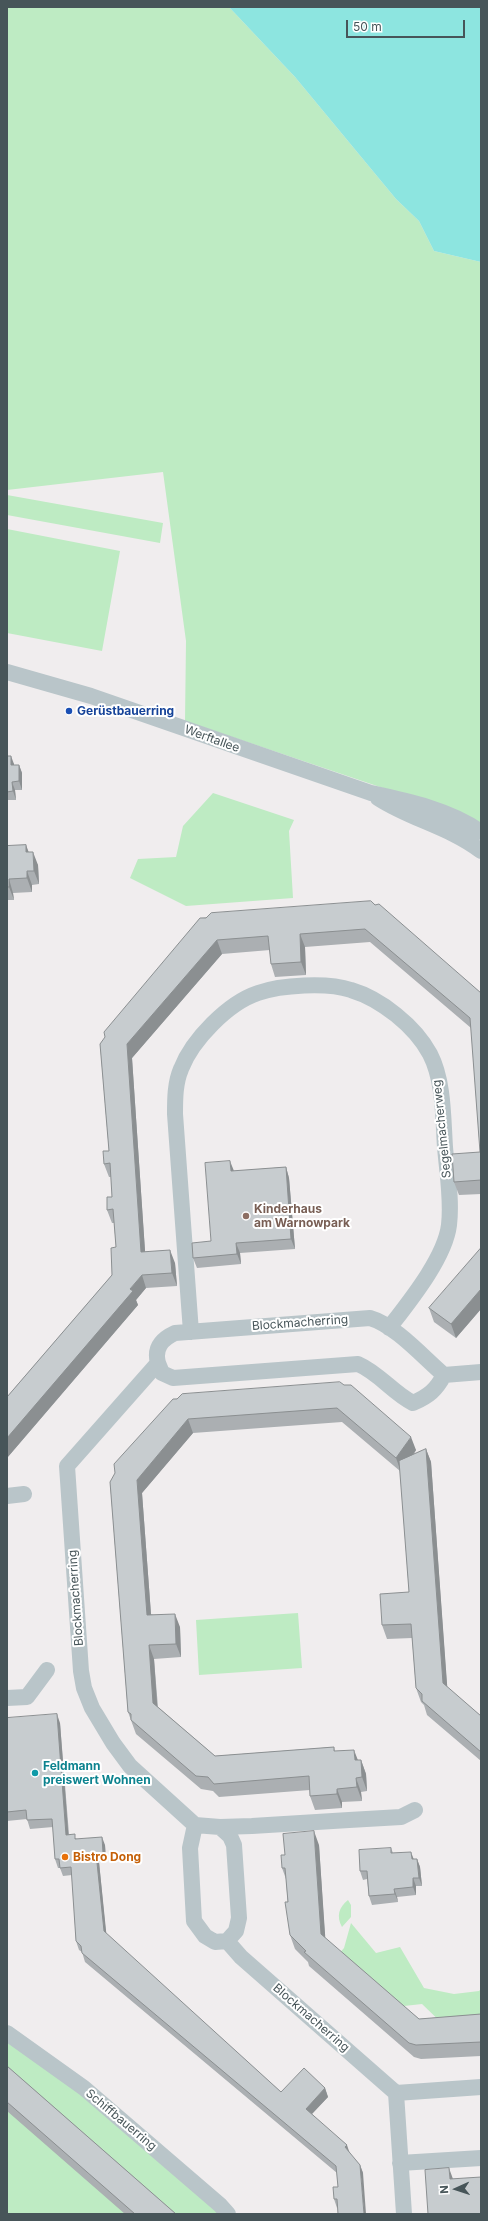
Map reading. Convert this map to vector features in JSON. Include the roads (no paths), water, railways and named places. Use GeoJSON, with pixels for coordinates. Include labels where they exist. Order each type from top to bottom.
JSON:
{"type":"FeatureCollection","features":[{"type":"Feature","properties":{"kind":"street","name":"Werftallee"},"geometry":{"type":"LineString","coordinates":[[7,672],[91,696],[371,794],[401,800],[444,814],[481,832]]}},
{"type":"Feature","properties":{"kind":"street","name":"Werftallee"},"geometry":{"type":"LineString","coordinates":[[371,794],[397,811],[458,836],[481,851]]}},
{"type":"Feature","properties":{"kind":"street","name":"Segelmacherweg"},"geometry":{"type":"LineString","coordinates":[[191,1332],[175,1114],[176,1088],[181,1069],[199,1038],[233,1005],[256,993],[274,989],[319,986],[349,989],[366,995],[393,1014],[413,1031],[430,1055],[438,1077],[442,1102],[449,1203],[449,1225],[442,1248],[410,1301],[389,1328]]}},
{"type":"Feature","properties":{"kind":"street","name":"Blockmacherring"},"geometry":{"type":"LineString","coordinates":[[195,1825],[130,1766],[112,1743],[92,1708],[84,1688],[80,1656],[67,1466],[158,1362],[156,1356],[158,1346],[164,1338],[175,1333],[370,1318],[389,1328],[444,1375]]}},
{"type":"Feature","properties":{"kind":"street"},"geometry":{"type":"LineString","coordinates":[[158,1362],[162,1373],[173,1378],[358,1364],[368,1368],[404,1399],[413,1404],[428,1397],[436,1389],[444,1375],[481,1372]]}},
{"type":"Feature","properties":{"kind":"street"},"geometry":{"type":"LineString","coordinates":[[7,1496],[24,1494]]}},
{"type":"Feature","properties":{"kind":"street"},"geometry":{"type":"LineString","coordinates":[[7,1698],[27,1697],[47,1670]]}},
{"type":"Feature","properties":{"kind":"street"},"geometry":{"type":"LineString","coordinates":[[220,1827],[230,1836],[234,1845],[239,1918],[236,1930],[227,1941],[215,1942],[204,1936],[194,1920],[190,1848],[195,1825],[220,1827],[401,1817],[415,1810]]}},
{"type":"Feature","properties":{"kind":"street","name":"Blockmacherring"},"geometry":{"type":"LineString","coordinates":[[227,1941],[241,1957],[396,2092]]}},
{"type":"Feature","properties":{"kind":"street","name":"Schiffbauerring"},"geometry":{"type":"LineString","coordinates":[[7,2033],[84,2088],[220,2205],[228,2214]]}},
{"type":"Feature","properties":{"kind":"street"},"geometry":{"type":"LineString","coordinates":[[404,2214],[396,2092],[481,2086]]}},
{"type":"Feature","properties":{"kind":"street"},"geometry":{"type":"LineString","coordinates":[[400,2163],[481,2158]]}},
{"type":"Feature","properties":{"kind":"water"},"geometry":{"type":"Polygon","coordinates":[[[229,7],[481,7],[481,262],[434,251],[419,221],[396,199],[295,77],[229,7]]]}},
{"type":"Feature","properties":{"kind":"place","name":"Gerüstbauerring"},"geometry":{"type":"Point","coordinates":[69,711]}},
{"type":"Feature","properties":{"kind":"place","name":"Kinderhaus am Warnowpark"},"geometry":{"type":"Point","coordinates":[246,1216]}},
{"type":"Feature","properties":{"kind":"place","name":"Feldmann preiswert Wohnen"},"geometry":{"type":"Point","coordinates":[35,1773]}},
{"type":"Feature","properties":{"kind":"place","name":"Bistro Dong"},"geometry":{"type":"Point","coordinates":[65,1857]}}]}
